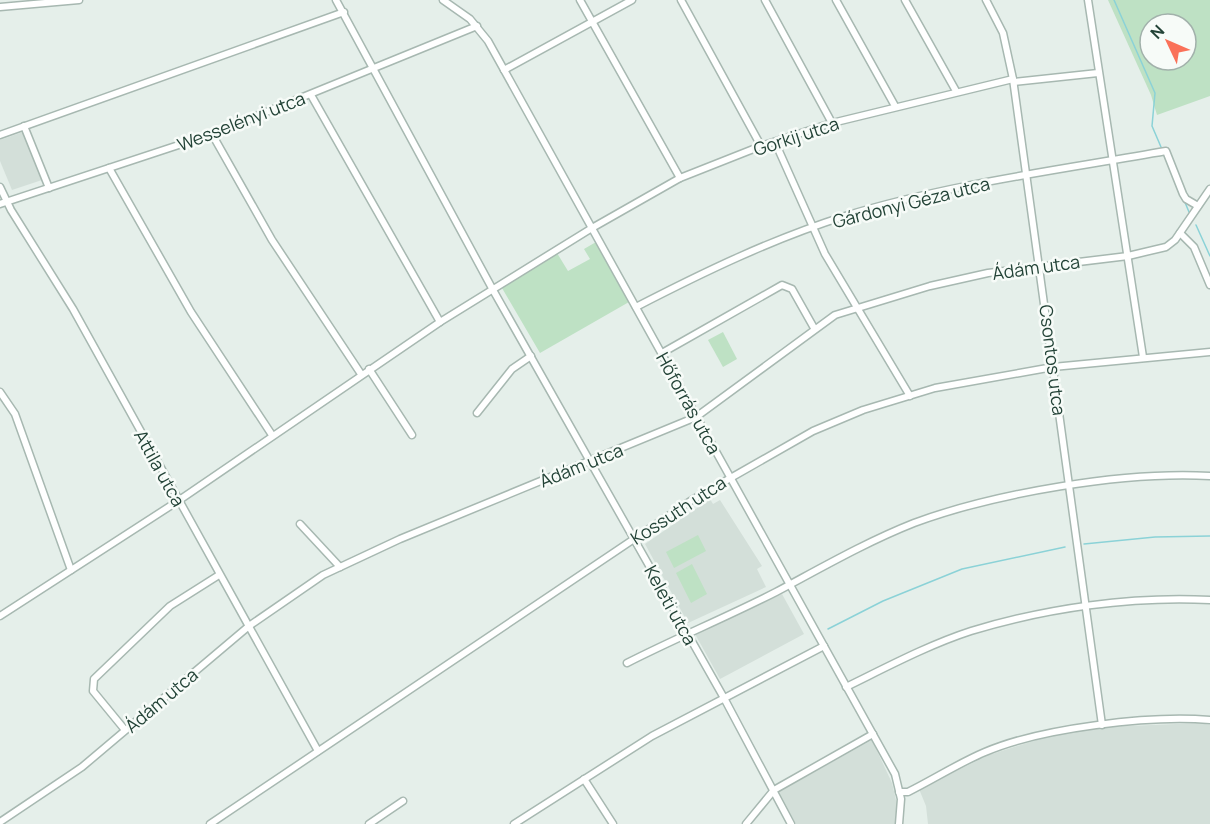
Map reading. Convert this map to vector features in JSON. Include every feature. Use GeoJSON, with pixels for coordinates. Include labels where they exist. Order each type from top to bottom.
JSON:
{"type":"FeatureCollection","features":[{"type":"Feature","properties":{"kind":"street"},"geometry":{"type":"LineString","coordinates":[[0,7],[79,0]]}},
{"type":"Feature","properties":{"kind":"street","name":"Keleti utca"},"geometry":{"type":"LineString","coordinates":[[336,0],[493,290],[724,698],[791,824]]}},
{"type":"Feature","properties":{"kind":"street","name":"Hőforrás utca"},"geometry":{"type":"LineString","coordinates":[[443,0],[461,11],[477,26],[504,70],[873,734],[894,774],[902,808],[899,824]]}},
{"type":"Feature","properties":{"kind":"street"},"geometry":{"type":"LineString","coordinates":[[580,0],[680,178]]}},
{"type":"Feature","properties":{"kind":"street"},"geometry":{"type":"LineString","coordinates":[[504,70],[632,0]]}},
{"type":"Feature","properties":{"kind":"street"},"geometry":{"type":"LineString","coordinates":[[681,0],[761,146]]}},
{"type":"Feature","properties":{"kind":"street"},"geometry":{"type":"LineString","coordinates":[[765,0],[832,123]]}},
{"type":"Feature","properties":{"kind":"street"},"geometry":{"type":"LineString","coordinates":[[836,0],[895,106]]}},
{"type":"Feature","properties":{"kind":"street"},"geometry":{"type":"LineString","coordinates":[[905,0],[957,92]]}},
{"type":"Feature","properties":{"kind":"street","name":"Csontos utca"},"geometry":{"type":"LineString","coordinates":[[986,0],[1008,46],[1041,265],[1102,725]]}},
{"type":"Feature","properties":{"kind":"street"},"geometry":{"type":"LineString","coordinates":[[1088,0],[1098,72],[1115,160],[1143,357]]}},
{"type":"Feature","properties":{"kind":"street"},"geometry":{"type":"LineString","coordinates":[[0,135],[344,12]]}},
{"type":"Feature","properties":{"kind":"street","name":"Wesselényi utca"},"geometry":{"type":"LineString","coordinates":[[3,203],[212,134],[477,26]]}},
{"type":"Feature","properties":{"kind":"street","name":"Gorkij utca"},"geometry":{"type":"LineString","coordinates":[[0,616],[178,501],[440,322],[592,228],[680,178],[761,146],[895,106],[1013,80],[1098,72]]}},
{"type":"Feature","properties":{"kind":"street"},"geometry":{"type":"LineString","coordinates":[[310,95],[440,322]]}},
{"type":"Feature","properties":{"kind":"street"},"geometry":{"type":"LineString","coordinates":[[24,126],[49,188]]}},
{"type":"Feature","properties":{"kind":"street"},"geometry":{"type":"LineString","coordinates":[[212,134],[272,240],[361,374]]}},
{"type":"Feature","properties":{"kind":"street"},"geometry":{"type":"LineString","coordinates":[[775,142],[812,228],[856,309],[906,385],[910,396]]}},
{"type":"Feature","properties":{"kind":"street","name":"Gárdonyi Géza utca"},"geometry":{"type":"LineString","coordinates":[[636,307],[715,266],[812,228],[930,193],[1026,175],[1166,151],[1183,194],[1198,206]]}},
{"type":"Feature","properties":{"kind":"street"},"geometry":{"type":"LineString","coordinates":[[109,168],[191,312],[272,435]]}},
{"type":"Feature","properties":{"kind":"street","name":"Attila utca"},"geometry":{"type":"LineString","coordinates":[[0,187],[3,203],[73,309],[318,751]]}},
{"type":"Feature","properties":{"kind":"street","name":"Ádám utca"},"geometry":{"type":"LineString","coordinates":[[0,822],[82,767],[249,626],[285,599],[340,567],[400,539],[696,417],[830,318],[930,286],[1041,265],[1128,256],[1166,247],[1180,233],[1210,189]]}},
{"type":"Feature","properties":{"kind":"street"},"geometry":{"type":"LineString","coordinates":[[1180,233],[1194,247],[1210,285]]}},
{"type":"Feature","properties":{"kind":"street"},"geometry":{"type":"LineString","coordinates":[[662,353],[782,285],[792,289],[814,328]]}},
{"type":"Feature","properties":{"kind":"street","name":"Kossuth utca"},"geometry":{"type":"LineString","coordinates":[[214,823],[634,539],[730,477],[813,431],[862,410],[935,388],[1053,367],[1210,352]]}},
{"type":"Feature","properties":{"kind":"street"},"geometry":{"type":"LineString","coordinates":[[477,413],[512,369],[531,356]]}},
{"type":"Feature","properties":{"kind":"street"},"geometry":{"type":"LineString","coordinates":[[369,369],[412,435]]}},
{"type":"Feature","properties":{"kind":"street"},"geometry":{"type":"LineString","coordinates":[[0,392],[19,422],[71,570]]}},
{"type":"Feature","properties":{"kind":"street"},"geometry":{"type":"LineString","coordinates":[[627,663],[916,522],[959,509],[1069,486],[1140,477],[1210,476]]}},
{"type":"Feature","properties":{"kind":"street"},"geometry":{"type":"LineString","coordinates":[[300,524],[340,567]]}},
{"type":"Feature","properties":{"kind":"street"},"geometry":{"type":"LineString","coordinates":[[125,730],[93,691],[94,679],[170,606],[219,575]]}},
{"type":"Feature","properties":{"kind":"street"},"geometry":{"type":"LineString","coordinates":[[846,687],[912,655],[970,631],[1023,617],[1087,606],[1172,598],[1210,600]]}},
{"type":"Feature","properties":{"kind":"street"},"geometry":{"type":"LineString","coordinates":[[514,824],[652,736],[824,646]]}},
{"type":"Feature","properties":{"kind":"street"},"geometry":{"type":"LineString","coordinates":[[899,792],[908,792],[986,751],[1041,734],[1102,725],[1180,719],[1210,720]]}},
{"type":"Feature","properties":{"kind":"street"},"geometry":{"type":"LineString","coordinates":[[746,824],[774,790],[873,734]]}},
{"type":"Feature","properties":{"kind":"street"},"geometry":{"type":"LineString","coordinates":[[585,779],[613,824]]}},
{"type":"Feature","properties":{"kind":"street"},"geometry":{"type":"LineString","coordinates":[[369,824],[403,801]]}},
{"type":"Feature","properties":{"kind":"shaded area"},"geometry":{"type":"Polygon","coordinates":[[[23,132],[42,180],[12,190],[0,161],[0,140],[23,132]]]}},
{"type":"Feature","properties":{"kind":"shaded area"},"geometry":{"type":"Polygon","coordinates":[[[710,499],[713,504],[720,500],[762,566],[757,569],[766,587],[688,623],[645,544],[710,499]]]}},
{"type":"Feature","properties":{"kind":"shaded area"},"geometry":{"type":"Polygon","coordinates":[[[782,594],[804,634],[720,679],[695,634],[782,594]]]}},
{"type":"Feature","properties":{"kind":"shaded area"},"geometry":{"type":"Polygon","coordinates":[[[1200,723],[1210,725],[1210,824],[928,824],[926,806],[919,789],[989,755],[1043,738],[1104,727],[1200,723]]]}},
{"type":"Feature","properties":{"kind":"shaded area"},"geometry":{"type":"Polygon","coordinates":[[[872,740],[892,783],[899,813],[896,824],[796,824],[778,792],[872,740]]]}},
{"type":"Feature","properties":{"kind":"green space"},"geometry":{"type":"Polygon","coordinates":[[[1108,0],[1210,0],[1210,96],[1157,115],[1141,72],[1198,72],[1198,12],[1138,12],[1138,66],[1108,0]]]}},
{"type":"Feature","properties":{"kind":"green space"},"geometry":{"type":"Polygon","coordinates":[[[596,242],[629,302],[540,353],[502,288],[557,253],[568,271],[590,259],[584,249],[596,242]]]}},
{"type":"Feature","properties":{"kind":"green space"},"geometry":{"type":"Polygon","coordinates":[[[723,332],[737,359],[723,367],[708,340],[723,332]]]}},
{"type":"Feature","properties":{"kind":"green space"},"geometry":{"type":"Polygon","coordinates":[[[698,535],[706,551],[674,568],[666,552],[698,535]]]}},
{"type":"Feature","properties":{"kind":"green space"},"geometry":{"type":"Polygon","coordinates":[[[692,564],[707,594],[691,603],[676,573],[692,564]]]}},
{"type":"Feature","properties":{"kind":"waterway"},"geometry":{"type":"LineString","coordinates":[[1114,0],[1155,93],[1152,126],[1161,147]]}},
{"type":"Feature","properties":{"kind":"waterway"},"geometry":{"type":"LineString","coordinates":[[1184,200],[1189,212]]}},
{"type":"Feature","properties":{"kind":"waterway"},"geometry":{"type":"LineString","coordinates":[[1196,225],[1210,256]]}},
{"type":"Feature","properties":{"kind":"waterway"},"geometry":{"type":"LineString","coordinates":[[1084,544],[1155,537],[1210,536]]}},
{"type":"Feature","properties":{"kind":"waterway"},"geometry":{"type":"LineString","coordinates":[[828,629],[883,601],[962,569],[1065,547]]}}]}
